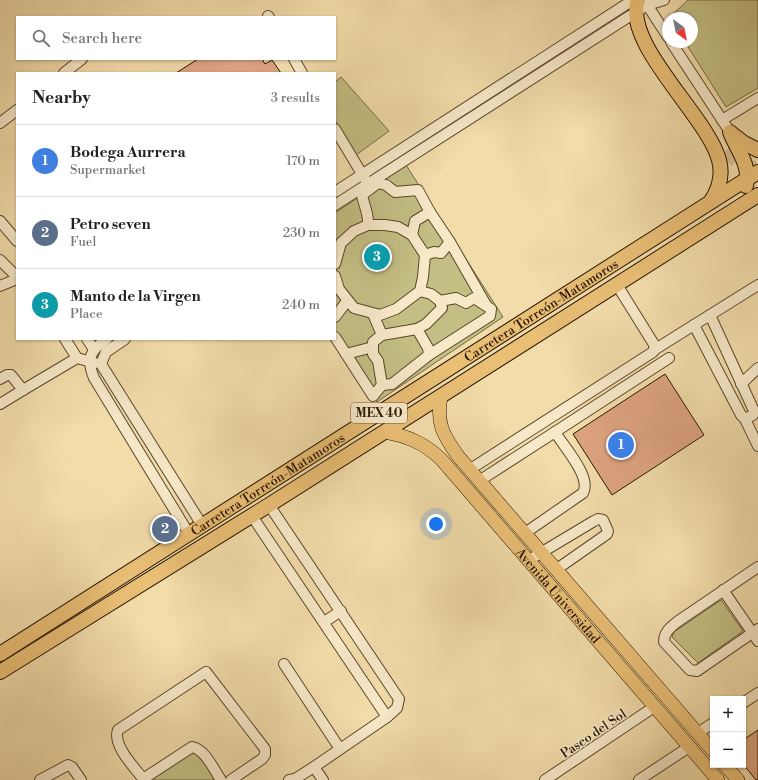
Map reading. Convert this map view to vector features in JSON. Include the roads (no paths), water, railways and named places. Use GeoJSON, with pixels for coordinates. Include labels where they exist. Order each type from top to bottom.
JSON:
{"type":"FeatureCollection","features":[{"type":"Feature","properties":{"kind":"highway"},"geometry":{"type":"LineString","coordinates":[[640,4],[726,151]]}},
{"type":"Feature","properties":{"kind":"highway"},"geometry":{"type":"LineString","coordinates":[[640,4],[637,24],[643,40],[704,132],[719,160],[720,184],[711,201]]}},
{"type":"Feature","properties":{"kind":"highway"},"geometry":{"type":"LineString","coordinates":[[730,132],[744,143],[758,150]]}},
{"type":"Feature","properties":{"kind":"highway"},"geometry":{"type":"LineString","coordinates":[[654,262],[660,252],[668,245],[739,196],[753,176],[730,132]]}},
{"type":"Feature","properties":{"kind":"highway","name":"Carretera Torreón-Matamoros"},"geometry":{"type":"LineString","coordinates":[[0,654],[711,201],[753,176]]}},
{"type":"Feature","properties":{"kind":"highway","name":"MEX 40"},"geometry":{"type":"LineString","coordinates":[[0,672],[252,516],[758,195]]}},
{"type":"Feature","properties":{"kind":"main road","name":"Avenida Universidad"},"geometry":{"type":"LineString","coordinates":[[441,397],[439,419],[442,432],[458,456],[478,481],[558,570],[710,747]]}},
{"type":"Feature","properties":{"kind":"main road","name":"Avenida Universidad"},"geometry":{"type":"LineString","coordinates":[[385,432],[401,435],[425,446],[440,459],[718,780]]}},
{"type":"Feature","properties":{"kind":"main road"},"geometry":{"type":"LineString","coordinates":[[480,505],[492,495]]}},
{"type":"Feature","properties":{"kind":"main road"},"geometry":{"type":"LineString","coordinates":[[728,768],[738,780]]}},
{"type":"Feature","properties":{"kind":"street"},"geometry":{"type":"LineString","coordinates":[[336,191],[505,82],[640,4],[664,0]]}},
{"type":"Feature","properties":{"kind":"street"},"geometry":{"type":"LineString","coordinates":[[640,4],[662,30]]}},
{"type":"Feature","properties":{"kind":"street"},"geometry":{"type":"LineString","coordinates":[[336,204],[511,91],[640,4]]}},
{"type":"Feature","properties":{"kind":"street"},"geometry":{"type":"LineString","coordinates":[[675,48],[730,132]]}},
{"type":"Feature","properties":{"kind":"street"},"geometry":{"type":"LineString","coordinates":[[65,72],[81,60]]}},
{"type":"Feature","properties":{"kind":"street"},"geometry":{"type":"LineString","coordinates":[[295,60],[301,72]]}},
{"type":"Feature","properties":{"kind":"street"},"geometry":{"type":"LineString","coordinates":[[505,82],[511,91]]}},
{"type":"Feature","properties":{"kind":"street"},"geometry":{"type":"LineString","coordinates":[[722,120],[758,98]]}},
{"type":"Feature","properties":{"kind":"street"},"geometry":{"type":"LineString","coordinates":[[0,123],[16,111]]}},
{"type":"Feature","properties":{"kind":"street"},"geometry":{"type":"LineString","coordinates":[[336,131],[368,184]]}},
{"type":"Feature","properties":{"kind":"street"},"geometry":{"type":"LineString","coordinates":[[336,212],[378,184],[386,185],[395,192],[418,190],[486,305]]}},
{"type":"Feature","properties":{"kind":"street"},"geometry":{"type":"LineString","coordinates":[[362,195],[364,204],[369,214],[368,225]]}},
{"type":"Feature","properties":{"kind":"street"},"geometry":{"type":"LineString","coordinates":[[412,235],[415,221],[430,212]]}},
{"type":"Feature","properties":{"kind":"street"},"geometry":{"type":"LineString","coordinates":[[0,221],[16,240]]}},
{"type":"Feature","properties":{"kind":"street"},"geometry":{"type":"LineString","coordinates":[[336,257],[338,242],[354,231],[368,225],[398,227],[412,235],[425,255],[420,291],[396,309],[380,315],[358,310],[347,301],[339,289],[336,279]]}},
{"type":"Feature","properties":{"kind":"street"},"geometry":{"type":"LineString","coordinates":[[425,255],[434,252],[441,253],[450,242]]}},
{"type":"Feature","properties":{"kind":"street"},"geometry":{"type":"LineString","coordinates":[[0,260],[16,277]]}},
{"type":"Feature","properties":{"kind":"street"},"geometry":{"type":"LineString","coordinates":[[2,282],[16,278]]}},
{"type":"Feature","properties":{"kind":"street"},"geometry":{"type":"LineString","coordinates":[[617,285],[655,346],[654,350]]}},
{"type":"Feature","properties":{"kind":"street"},"geometry":{"type":"LineString","coordinates":[[469,470],[654,350],[758,285]]}},
{"type":"Feature","properties":{"kind":"street"},"geometry":{"type":"LineString","coordinates":[[336,339],[373,396],[382,385],[392,384],[429,355],[490,316],[491,309],[474,298],[466,303],[456,298],[440,300],[431,294],[420,291]]}},
{"type":"Feature","properties":{"kind":"street"},"geometry":{"type":"LineString","coordinates":[[382,385],[378,362],[373,354],[373,342],[382,336],[416,329],[426,324],[442,308],[440,300]]}},
{"type":"Feature","properties":{"kind":"street"},"geometry":{"type":"LineString","coordinates":[[336,316],[347,301]]}},
{"type":"Feature","properties":{"kind":"street"},"geometry":{"type":"LineString","coordinates":[[373,314],[382,336]]}},
{"type":"Feature","properties":{"kind":"street"},"geometry":{"type":"LineString","coordinates":[[710,315],[756,417],[745,419]]}},
{"type":"Feature","properties":{"kind":"street"},"geometry":{"type":"LineString","coordinates":[[694,325],[758,446]]}},
{"type":"Feature","properties":{"kind":"street"},"geometry":{"type":"LineString","coordinates":[[416,329],[428,348],[429,355]]}},
{"type":"Feature","properties":{"kind":"street"},"geometry":{"type":"LineString","coordinates":[[67,340],[77,358]]}},
{"type":"Feature","properties":{"kind":"street"},"geometry":{"type":"LineString","coordinates":[[88,340],[94,348]]}},
{"type":"Feature","properties":{"kind":"street"},"geometry":{"type":"LineString","coordinates":[[106,340],[94,348],[90,361],[94,378],[189,534]]}},
{"type":"Feature","properties":{"kind":"street"},"geometry":{"type":"LineString","coordinates":[[101,364],[106,352],[124,340]]}},
{"type":"Feature","properties":{"kind":"street"},"geometry":{"type":"LineString","coordinates":[[346,354],[373,347]]}},
{"type":"Feature","properties":{"kind":"street"},"geometry":{"type":"LineString","coordinates":[[0,404],[77,358],[101,364],[202,525]]}},
{"type":"Feature","properties":{"kind":"street"},"geometry":{"type":"LineString","coordinates":[[478,481],[669,358]]}},
{"type":"Feature","properties":{"kind":"street"},"geometry":{"type":"LineString","coordinates":[[741,384],[758,368]]}},
{"type":"Feature","properties":{"kind":"street"},"geometry":{"type":"LineString","coordinates":[[0,379],[11,375],[23,390]]}},
{"type":"Feature","properties":{"kind":"street"},"geometry":{"type":"LineString","coordinates":[[525,533],[583,493],[586,489],[585,479],[580,469],[555,432]]}},
{"type":"Feature","properties":{"kind":"street"},"geometry":{"type":"LineString","coordinates":[[269,505],[399,699],[397,708],[387,717],[340,750],[293,780]]}},
{"type":"Feature","properties":{"kind":"street"},"geometry":{"type":"LineString","coordinates":[[252,516],[387,717]]}},
{"type":"Feature","properties":{"kind":"street"},"geometry":{"type":"LineString","coordinates":[[529,560],[594,521],[598,519],[603,520],[608,531],[607,534],[558,570]]}},
{"type":"Feature","properties":{"kind":"street"},"geometry":{"type":"LineString","coordinates":[[723,590],[756,634],[698,671],[690,670],[664,642],[664,637],[667,631],[677,622],[723,590],[758,567]]}},
{"type":"Feature","properties":{"kind":"street"},"geometry":{"type":"LineString","coordinates":[[324,622],[340,612]]}},
{"type":"Feature","properties":{"kind":"street"},"geometry":{"type":"LineString","coordinates":[[284,664],[340,750]]}},
{"type":"Feature","properties":{"kind":"street"},"geometry":{"type":"LineString","coordinates":[[220,780],[204,756],[197,748],[192,747],[143,779],[119,746],[116,737],[118,730],[206,672],[264,750],[265,755],[262,759],[231,780]]}},
{"type":"Feature","properties":{"kind":"street"},"geometry":{"type":"LineString","coordinates":[[746,701],[758,694]]}},
{"type":"Feature","properties":{"kind":"street","name":"Paseo del Sol"},"geometry":{"type":"LineString","coordinates":[[545,780],[654,707]]}},
{"type":"Feature","properties":{"kind":"street"},"geometry":{"type":"LineString","coordinates":[[698,733],[710,725]]}},
{"type":"Feature","properties":{"kind":"street"},"geometry":{"type":"LineString","coordinates":[[639,780],[689,747]]}},
{"type":"Feature","properties":{"kind":"street"},"geometry":{"type":"LineString","coordinates":[[40,780],[68,765],[72,767],[81,780]]}},
{"type":"Feature","properties":{"kind":"street"},"geometry":{"type":"LineString","coordinates":[[314,767],[323,780]]}},
{"type":"Feature","properties":{"kind":"tunnel"},"geometry":{"type":"LineString","coordinates":[[726,151],[739,163],[754,168]]}},
{"type":"Feature","properties":{"kind":"place","name":"Manto de la Virgen"},"geometry":{"type":"Point","coordinates":[377,257]}},
{"type":"Feature","properties":{"kind":"place","name":"Bodega Aurrera"},"geometry":{"type":"Point","coordinates":[621,445]}},
{"type":"Feature","properties":{"kind":"place","name":"Petro seven"},"geometry":{"type":"Point","coordinates":[165,529]}}]}
